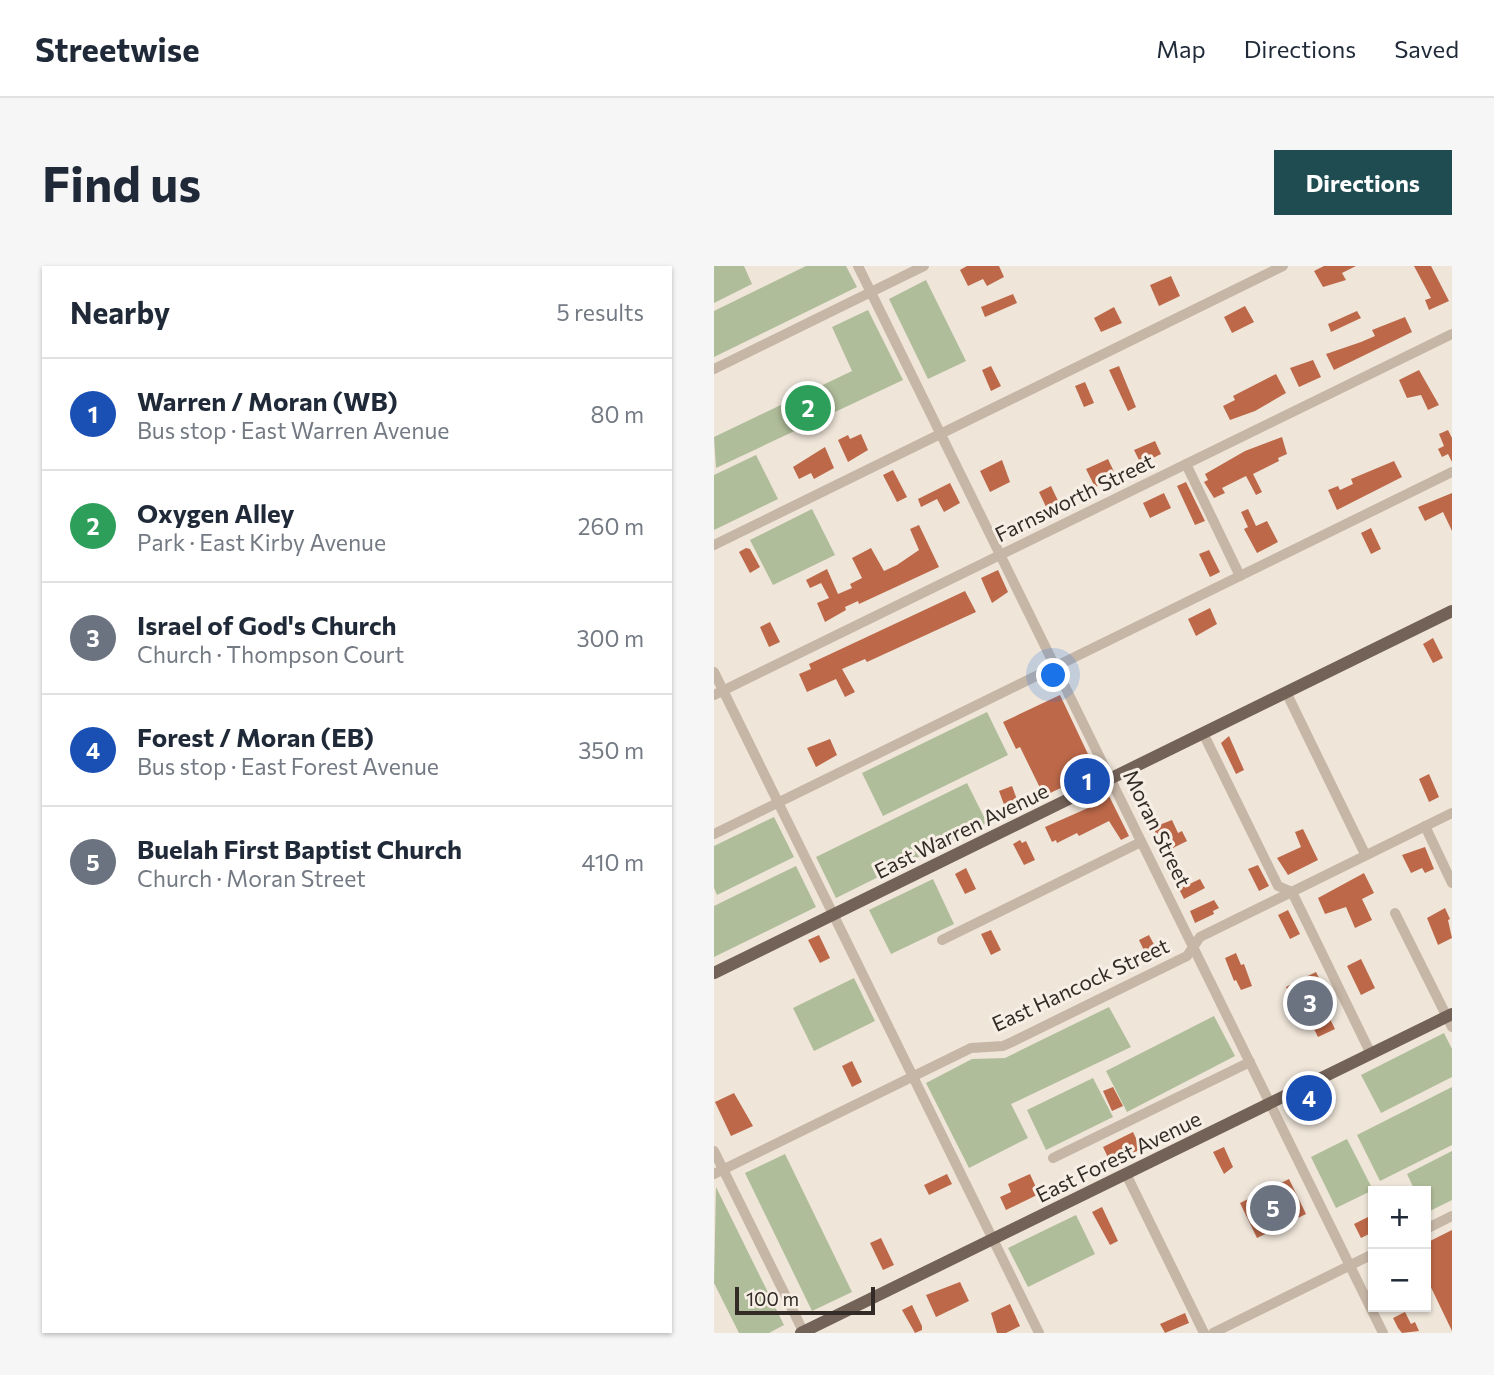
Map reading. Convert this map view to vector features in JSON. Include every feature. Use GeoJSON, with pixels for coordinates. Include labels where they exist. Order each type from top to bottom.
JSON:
{"type":"FeatureCollection","features":[{"type":"Feature","properties":{"kind":"main road","name":"East Warren Avenue"},"geometry":{"type":"LineString","coordinates":[[714,973],[1452,611]]}},
{"type":"Feature","properties":{"kind":"main road","name":"East Forest Avenue"},"geometry":{"type":"LineString","coordinates":[[803,1333],[1270,1103],[1450,1019]]}},
{"type":"Feature","properties":{"kind":"street","name":"Moran Street"},"geometry":{"type":"LineString","coordinates":[[858,266],[1057,665],[1141,842],[1383,1333]]}},
{"type":"Feature","properties":{"kind":"street"},"geometry":{"type":"LineString","coordinates":[[714,369],[924,266]]}},
{"type":"Feature","properties":{"kind":"street"},"geometry":{"type":"LineString","coordinates":[[714,545],[1283,266]]}},
{"type":"Feature","properties":{"kind":"street","name":"Farnsworth Street"},"geometry":{"type":"LineString","coordinates":[[719,693],[1452,334]]}},
{"type":"Feature","properties":{"kind":"street"},"geometry":{"type":"LineString","coordinates":[[1186,464],[1240,576]]}},
{"type":"Feature","properties":{"kind":"street"},"geometry":{"type":"LineString","coordinates":[[714,834],[1452,472]]}},
{"type":"Feature","properties":{"kind":"street"},"geometry":{"type":"LineString","coordinates":[[714,672],[719,693],[778,802],[1039,1333]]}},
{"type":"Feature","properties":{"kind":"street"},"geometry":{"type":"LineString","coordinates":[[1286,692],[1364,853]]}},
{"type":"Feature","properties":{"kind":"street"},"geometry":{"type":"LineString","coordinates":[[1203,733],[1278,886],[1292,892],[1371,1054]]}},
{"type":"Feature","properties":{"kind":"street","name":"East Hancock Street"},"geometry":{"type":"LineString","coordinates":[[719,1172],[971,1048],[1003,1046],[1012,1042],[1187,956],[1200,937],[1364,853],[1452,813]]}},
{"type":"Feature","properties":{"kind":"street"},"geometry":{"type":"LineString","coordinates":[[1425,826],[1452,883]]}},
{"type":"Feature","properties":{"kind":"street"},"geometry":{"type":"LineString","coordinates":[[942,940],[1141,842]]}},
{"type":"Feature","properties":{"kind":"street"},"geometry":{"type":"LineString","coordinates":[[1395,913],[1450,1019]]}},
{"type":"Feature","properties":{"kind":"street"},"geometry":{"type":"LineString","coordinates":[[1053,1158],[1250,1062]]}},
{"type":"Feature","properties":{"kind":"street"},"geometry":{"type":"LineString","coordinates":[[714,1151],[719,1172],[803,1333]]}},
{"type":"Feature","properties":{"kind":"street"},"geometry":{"type":"LineString","coordinates":[[1126,1174],[1204,1333]]}},
{"type":"Feature","properties":{"kind":"street"},"geometry":{"type":"LineString","coordinates":[[1431,1226],[1452,1216]]}},
{"type":"Feature","properties":{"kind":"street"},"geometry":{"type":"LineString","coordinates":[[1213,1333],[1368,1257]]}},
{"type":"Feature","properties":{"kind":"green space"},"geometry":{"type":"Polygon","coordinates":[[[714,266],[744,266],[752,284],[714,303],[714,266]]]}},
{"type":"Feature","properties":{"kind":"green space"},"geometry":{"type":"Polygon","coordinates":[[[806,266],[846,266],[857,287],[714,357],[714,311],[806,266]]]}},
{"type":"Feature","properties":{"kind":"green space"},"geometry":{"type":"Polygon","coordinates":[[[926,280],[966,361],[928,379],[889,299],[926,280]]]}},
{"type":"Feature","properties":{"kind":"green space"},"geometry":{"type":"Polygon","coordinates":[[[868,310],[903,380],[716,468],[714,437],[852,371],[832,327],[868,310]]]}},
{"type":"Feature","properties":{"kind":"green space"},"geometry":{"type":"Polygon","coordinates":[[[756,455],[778,499],[714,530],[714,475],[756,455]]]}},
{"type":"Feature","properties":{"kind":"green space"},"geometry":{"type":"Polygon","coordinates":[[[812,509],[835,555],[773,585],[750,540],[812,509]]]}},
{"type":"Feature","properties":{"kind":"green space"},"geometry":{"type":"Polygon","coordinates":[[[987,712],[1008,755],[883,816],[862,773],[987,712]]]}},
{"type":"Feature","properties":{"kind":"green space"},"geometry":{"type":"Polygon","coordinates":[[[967,783],[987,823],[836,898],[816,857],[967,783]]]}},
{"type":"Feature","properties":{"kind":"green space"},"geometry":{"type":"Polygon","coordinates":[[[774,817],[794,857],[717,895],[714,888],[714,846],[774,817]]]}},
{"type":"Feature","properties":{"kind":"green space"},"geometry":{"type":"Polygon","coordinates":[[[796,866],[816,907],[714,957],[714,906],[796,866]]]}},
{"type":"Feature","properties":{"kind":"green space"},"geometry":{"type":"Polygon","coordinates":[[[933,879],[954,924],[891,954],[869,910],[933,879]]]}},
{"type":"Feature","properties":{"kind":"green space"},"geometry":{"type":"Polygon","coordinates":[[[854,978],[875,1021],[814,1051],[793,1008],[854,978]]]}},
{"type":"Feature","properties":{"kind":"green space"},"geometry":{"type":"Polygon","coordinates":[[[1109,1007],[1131,1047],[1011,1104],[1028,1138],[969,1168],[926,1083],[972,1059],[1005,1058],[1109,1007]]]}},
{"type":"Feature","properties":{"kind":"green space"},"geometry":{"type":"Polygon","coordinates":[[[1214,1016],[1235,1056],[1127,1112],[1106,1071],[1214,1016]]]}},
{"type":"Feature","properties":{"kind":"green space"},"geometry":{"type":"Polygon","coordinates":[[[1444,1033],[1452,1049],[1452,1077],[1381,1113],[1361,1075],[1444,1033]]]}},
{"type":"Feature","properties":{"kind":"green space"},"geometry":{"type":"Polygon","coordinates":[[[1093,1078],[1113,1117],[1046,1150],[1027,1110],[1093,1078]]]}},
{"type":"Feature","properties":{"kind":"green space"},"geometry":{"type":"Polygon","coordinates":[[[1452,1087],[1452,1145],[1380,1181],[1357,1135],[1452,1087]]]}},
{"type":"Feature","properties":{"kind":"green space"},"geometry":{"type":"Polygon","coordinates":[[[1347,1139],[1371,1186],[1368,1186],[1368,1192],[1336,1208],[1311,1157],[1347,1139]]]}},
{"type":"Feature","properties":{"kind":"green space"},"geometry":{"type":"Polygon","coordinates":[[[1452,1151],[1452,1200],[1431,1210],[1431,1186],[1413,1186],[1407,1174],[1452,1151]]]}},
{"type":"Feature","properties":{"kind":"green space"},"geometry":{"type":"Polygon","coordinates":[[[785,1154],[852,1292],[812,1311],[745,1173],[785,1154]]]}},
{"type":"Feature","properties":{"kind":"green space"},"geometry":{"type":"Polygon","coordinates":[[[716,1187],[784,1325],[769,1333],[739,1333],[714,1283],[716,1187]]]}},
{"type":"Feature","properties":{"kind":"green space"},"geometry":{"type":"Polygon","coordinates":[[[1076,1215],[1095,1254],[1028,1287],[1008,1248],[1076,1215]]]}},
{"type":"Feature","properties":{"kind":"building"},"geometry":{"type":"Polygon","coordinates":[[[967,266],[999,266],[1004,277],[987,286],[983,279],[968,286],[960,270],[967,266]]]}},
{"type":"Feature","properties":{"kind":"building"},"geometry":{"type":"Polygon","coordinates":[[[1324,266],[1356,266],[1342,273],[1346,280],[1323,287],[1314,271],[1324,266]]]}},
{"type":"Feature","properties":{"kind":"building"},"geometry":{"type":"Polygon","coordinates":[[[1414,266],[1431,266],[1449,301],[1429,310],[1425,300],[1431,298],[1414,266]]]}},
{"type":"Feature","properties":{"kind":"building"},"geometry":{"type":"Polygon","coordinates":[[[1171,276],[1180,296],[1159,306],[1150,285],[1171,276]]]}},
{"type":"Feature","properties":{"kind":"building"},"geometry":{"type":"Polygon","coordinates":[[[1013,294],[1017,303],[985,317],[981,307],[1013,294]]]}},
{"type":"Feature","properties":{"kind":"building"},"geometry":{"type":"Polygon","coordinates":[[[1245,306],[1254,322],[1232,333],[1224,317],[1245,306]]]}},
{"type":"Feature","properties":{"kind":"building"},"geometry":{"type":"Polygon","coordinates":[[[1114,307],[1122,323],[1101,332],[1094,318],[1114,307]]]}},
{"type":"Feature","properties":{"kind":"building"},"geometry":{"type":"Polygon","coordinates":[[[1357,311],[1361,318],[1331,332],[1328,324],[1357,311]]]}},
{"type":"Feature","properties":{"kind":"building"},"geometry":{"type":"Polygon","coordinates":[[[1405,317],[1412,332],[1334,370],[1326,354],[1375,336],[1372,330],[1405,317]]]}},
{"type":"Feature","properties":{"kind":"building"},"geometry":{"type":"Polygon","coordinates":[[[1313,360],[1321,377],[1299,387],[1290,368],[1313,360]]]}},
{"type":"Feature","properties":{"kind":"building"},"geometry":{"type":"Polygon","coordinates":[[[991,366],[1001,386],[991,391],[982,370],[991,366]]]}},
{"type":"Feature","properties":{"kind":"building"},"geometry":{"type":"Polygon","coordinates":[[[1119,366],[1136,407],[1128,411],[1109,370],[1119,366]]]}},
{"type":"Feature","properties":{"kind":"building"},"geometry":{"type":"Polygon","coordinates":[[[1419,370],[1439,405],[1428,410],[1421,395],[1407,398],[1399,380],[1419,370]]]}},
{"type":"Feature","properties":{"kind":"building"},"geometry":{"type":"Polygon","coordinates":[[[1276,374],[1286,393],[1255,411],[1230,420],[1223,406],[1235,400],[1233,396],[1276,374]]]}},
{"type":"Feature","properties":{"kind":"building"},"geometry":{"type":"Polygon","coordinates":[[[1085,382],[1094,403],[1084,407],[1075,386],[1085,382]]]}},
{"type":"Feature","properties":{"kind":"building"},"geometry":{"type":"Polygon","coordinates":[[[1448,430],[1452,438],[1452,462],[1448,454],[1442,457],[1438,449],[1444,446],[1439,434],[1448,430]]]}},
{"type":"Feature","properties":{"kind":"building"},"geometry":{"type":"Polygon","coordinates":[[[861,434],[868,450],[848,462],[838,440],[848,435],[850,439],[861,434]]]}},
{"type":"Feature","properties":{"kind":"building"},"geometry":{"type":"Polygon","coordinates":[[[1282,437],[1287,454],[1253,474],[1262,492],[1256,495],[1246,476],[1222,488],[1225,493],[1214,498],[1204,482],[1208,480],[1205,474],[1245,451],[1282,437]]]}},
{"type":"Feature","properties":{"kind":"building"},"geometry":{"type":"Polygon","coordinates":[[[1155,441],[1161,454],[1141,464],[1134,450],[1155,441]]]}},
{"type":"Feature","properties":{"kind":"building"},"geometry":{"type":"Polygon","coordinates":[[[825,447],[834,468],[814,479],[811,473],[799,479],[793,467],[825,447]]]}},
{"type":"Feature","properties":{"kind":"building"},"geometry":{"type":"Polygon","coordinates":[[[1108,459],[1117,478],[1095,487],[1086,469],[1108,459]]]}},
{"type":"Feature","properties":{"kind":"building"},"geometry":{"type":"Polygon","coordinates":[[[1002,460],[1010,482],[990,492],[980,471],[1002,460]]]}},
{"type":"Feature","properties":{"kind":"building"},"geometry":{"type":"Polygon","coordinates":[[[1394,461],[1402,477],[1337,510],[1328,490],[1338,486],[1340,490],[1353,484],[1351,479],[1394,461]]]}},
{"type":"Feature","properties":{"kind":"building"},"geometry":{"type":"Polygon","coordinates":[[[893,470],[907,497],[897,502],[883,475],[893,470]]]}},
{"type":"Feature","properties":{"kind":"building"},"geometry":{"type":"Polygon","coordinates":[[[1186,482],[1205,521],[1195,525],[1177,486],[1186,482]]]}},
{"type":"Feature","properties":{"kind":"building"},"geometry":{"type":"Polygon","coordinates":[[[950,483],[960,503],[944,512],[937,499],[921,507],[918,499],[950,483]]]}},
{"type":"Feature","properties":{"kind":"building"},"geometry":{"type":"Polygon","coordinates":[[[1051,486],[1060,505],[1048,511],[1039,492],[1051,486]]]}},
{"type":"Feature","properties":{"kind":"building"},"geometry":{"type":"Polygon","coordinates":[[[1164,493],[1171,508],[1150,518],[1143,503],[1164,493]]]}},
{"type":"Feature","properties":{"kind":"building"},"geometry":{"type":"Polygon","coordinates":[[[1452,493],[1452,531],[1443,512],[1425,521],[1418,507],[1452,493]]]}},
{"type":"Feature","properties":{"kind":"building"},"geometry":{"type":"Polygon","coordinates":[[[1248,509],[1256,526],[1267,521],[1278,542],[1257,553],[1244,529],[1248,527],[1241,512],[1248,509]]]}},
{"type":"Feature","properties":{"kind":"building"},"geometry":{"type":"Polygon","coordinates":[[[919,525],[939,567],[859,604],[858,601],[845,607],[846,610],[825,622],[817,603],[829,598],[821,583],[810,588],[806,580],[827,569],[838,594],[852,588],[850,584],[862,578],[852,558],[871,548],[884,571],[897,565],[919,550],[910,529],[919,525]]]}},
{"type":"Feature","properties":{"kind":"building"},"geometry":{"type":"Polygon","coordinates":[[[1371,528],[1381,549],[1371,554],[1361,533],[1371,528]]]}},
{"type":"Feature","properties":{"kind":"building"},"geometry":{"type":"Polygon","coordinates":[[[750,549],[760,567],[750,573],[739,552],[750,549]]]}},
{"type":"Feature","properties":{"kind":"building"},"geometry":{"type":"Polygon","coordinates":[[[1209,550],[1220,572],[1210,577],[1199,554],[1209,550]]]}},
{"type":"Feature","properties":{"kind":"building"},"geometry":{"type":"Polygon","coordinates":[[[998,570],[1008,592],[992,603],[981,578],[998,570]]]}},
{"type":"Feature","properties":{"kind":"building"},"geometry":{"type":"Polygon","coordinates":[[[965,591],[976,612],[867,662],[865,659],[842,669],[855,692],[845,697],[836,679],[807,692],[799,674],[811,669],[809,664],[965,591]]]}},
{"type":"Feature","properties":{"kind":"building"},"geometry":{"type":"Polygon","coordinates":[[[1210,608],[1217,624],[1196,636],[1188,619],[1210,608]]]}},
{"type":"Feature","properties":{"kind":"building"},"geometry":{"type":"Polygon","coordinates":[[[770,622],[780,642],[769,647],[760,627],[770,622]]]}},
{"type":"Feature","properties":{"kind":"building"},"geometry":{"type":"Polygon","coordinates":[[[1433,638],[1443,658],[1433,663],[1423,644],[1433,638]]]}},
{"type":"Feature","properties":{"kind":"building"},"geometry":{"type":"Polygon","coordinates":[[[1060,695],[1096,771],[1044,796],[1020,747],[1016,749],[1003,722],[1060,695]]]}},
{"type":"Feature","properties":{"kind":"building"},"geometry":{"type":"Polygon","coordinates":[[[1229,736],[1244,770],[1236,774],[1221,743],[1229,736]]]}},
{"type":"Feature","properties":{"kind":"building"},"geometry":{"type":"Polygon","coordinates":[[[830,739],[837,755],[816,767],[807,748],[830,739]]]}},
{"type":"Feature","properties":{"kind":"building"},"geometry":{"type":"Polygon","coordinates":[[[1429,774],[1439,797],[1429,802],[1419,779],[1429,774]]]}},
{"type":"Feature","properties":{"kind":"building"},"geometry":{"type":"Polygon","coordinates":[[[1012,786],[1019,805],[1006,810],[999,791],[1012,786]]]}},
{"type":"Feature","properties":{"kind":"building"},"geometry":{"type":"Polygon","coordinates":[[[1108,794],[1129,836],[1121,840],[1109,821],[1079,836],[1077,833],[1057,843],[1056,840],[1052,842],[1045,827],[1088,808],[1108,794]]]}},
{"type":"Feature","properties":{"kind":"building"},"geometry":{"type":"Polygon","coordinates":[[[1172,820],[1178,833],[1182,831],[1187,841],[1169,850],[1162,837],[1157,840],[1154,827],[1172,820]]]}},
{"type":"Feature","properties":{"kind":"building"},"geometry":{"type":"Polygon","coordinates":[[[1303,829],[1318,860],[1288,875],[1277,858],[1301,847],[1295,832],[1303,829]]]}},
{"type":"Feature","properties":{"kind":"building"},"geometry":{"type":"Polygon","coordinates":[[[1020,840],[1022,843],[1026,841],[1035,860],[1024,865],[1013,844],[1020,840]]]}},
{"type":"Feature","properties":{"kind":"building"},"geometry":{"type":"Polygon","coordinates":[[[1425,847],[1434,869],[1425,873],[1422,868],[1411,873],[1402,855],[1425,847]]]}},
{"type":"Feature","properties":{"kind":"building"},"geometry":{"type":"Polygon","coordinates":[[[1258,865],[1269,886],[1259,891],[1248,869],[1258,865]]]}},
{"type":"Feature","properties":{"kind":"building"},"geometry":{"type":"Polygon","coordinates":[[[966,868],[976,889],[965,894],[955,874],[966,868]]]}},
{"type":"Feature","properties":{"kind":"building"},"geometry":{"type":"Polygon","coordinates":[[[1364,873],[1374,893],[1362,899],[1372,920],[1355,928],[1346,907],[1325,914],[1318,898],[1364,873]]]}},
{"type":"Feature","properties":{"kind":"building"},"geometry":{"type":"Polygon","coordinates":[[[1200,879],[1205,888],[1184,899],[1179,889],[1200,879]]]}},
{"type":"Feature","properties":{"kind":"building"},"geometry":{"type":"Polygon","coordinates":[[[1214,900],[1219,908],[1213,911],[1214,914],[1195,923],[1190,911],[1214,900]]]}},
{"type":"Feature","properties":{"kind":"building"},"geometry":{"type":"Polygon","coordinates":[[[1445,908],[1450,919],[1452,938],[1438,945],[1427,918],[1445,908]]]}},
{"type":"Feature","properties":{"kind":"building"},"geometry":{"type":"Polygon","coordinates":[[[1288,910],[1300,934],[1290,939],[1278,915],[1288,910]]]}},
{"type":"Feature","properties":{"kind":"building"},"geometry":{"type":"Polygon","coordinates":[[[991,930],[1001,950],[991,955],[981,934],[991,930]]]}},
{"type":"Feature","properties":{"kind":"building"},"geometry":{"type":"Polygon","coordinates":[[[819,935],[830,958],[820,963],[808,940],[819,935]]]}},
{"type":"Feature","properties":{"kind":"building"},"geometry":{"type":"Polygon","coordinates":[[[1149,935],[1160,956],[1149,961],[1139,940],[1149,935]]]}},
{"type":"Feature","properties":{"kind":"building"},"geometry":{"type":"Polygon","coordinates":[[[1236,953],[1241,965],[1244,964],[1252,986],[1241,990],[1236,980],[1234,981],[1225,958],[1236,953]]]}},
{"type":"Feature","properties":{"kind":"building"},"geometry":{"type":"Polygon","coordinates":[[[1361,959],[1375,988],[1361,995],[1347,966],[1361,959]]]}},
{"type":"Feature","properties":{"kind":"building"},"geometry":{"type":"Polygon","coordinates":[[[1316,972],[1331,1002],[1323,1005],[1335,1029],[1318,1037],[1311,1023],[1305,1026],[1286,987],[1316,972]]]}},
{"type":"Feature","properties":{"kind":"building"},"geometry":{"type":"Polygon","coordinates":[[[852,1061],[862,1082],[852,1087],[842,1066],[852,1061]]]}},
{"type":"Feature","properties":{"kind":"building"},"geometry":{"type":"Polygon","coordinates":[[[1113,1087],[1123,1106],[1112,1111],[1103,1091],[1113,1087]]]}},
{"type":"Feature","properties":{"kind":"building"},"geometry":{"type":"Polygon","coordinates":[[[734,1093],[753,1126],[731,1136],[715,1102],[734,1093]]]}},
{"type":"Feature","properties":{"kind":"building"},"geometry":{"type":"Polygon","coordinates":[[[1133,1132],[1141,1149],[1111,1164],[1103,1147],[1133,1132]]]}},
{"type":"Feature","properties":{"kind":"building"},"geometry":{"type":"Polygon","coordinates":[[[1224,1147],[1233,1167],[1224,1174],[1213,1152],[1224,1147]]]}},
{"type":"Feature","properties":{"kind":"building"},"geometry":{"type":"Polygon","coordinates":[[[947,1174],[952,1184],[929,1195],[924,1185],[947,1174]]]}},
{"type":"Feature","properties":{"kind":"building"},"geometry":{"type":"Polygon","coordinates":[[[1030,1174],[1039,1194],[1006,1210],[1000,1197],[1011,1192],[1008,1184],[1030,1174]]]}},
{"type":"Feature","properties":{"kind":"building"},"geometry":{"type":"Polygon","coordinates":[[[1289,1179],[1306,1214],[1257,1238],[1240,1203],[1289,1179]]]}},
{"type":"Feature","properties":{"kind":"building"},"geometry":{"type":"Polygon","coordinates":[[[1102,1207],[1118,1241],[1110,1245],[1092,1212],[1102,1207]]]}},
{"type":"Feature","properties":{"kind":"building"},"geometry":{"type":"Polygon","coordinates":[[[1368,1217],[1368,1234],[1361,1238],[1354,1224],[1368,1217]]]}},
{"type":"Feature","properties":{"kind":"building"},"geometry":{"type":"Polygon","coordinates":[[[1452,1230],[1452,1331],[1431,1287],[1431,1240],[1452,1230]]]}},
{"type":"Feature","properties":{"kind":"building"},"geometry":{"type":"Polygon","coordinates":[[[881,1238],[894,1265],[883,1270],[870,1243],[881,1238]]]}},
{"type":"Feature","properties":{"kind":"building"},"geometry":{"type":"Polygon","coordinates":[[[960,1282],[969,1301],[936,1317],[926,1295],[960,1282]]]}},
{"type":"Feature","properties":{"kind":"building"},"geometry":{"type":"Polygon","coordinates":[[[1010,1304],[1020,1326],[1006,1333],[997,1333],[991,1313],[1010,1304]]]}},
{"type":"Feature","properties":{"kind":"building"},"geometry":{"type":"Polygon","coordinates":[[[912,1305],[922,1326],[922,1330],[915,1333],[902,1310],[912,1305]]]}},
{"type":"Feature","properties":{"kind":"building"},"geometry":{"type":"Polygon","coordinates":[[[1405,1312],[1411,1324],[1415,1322],[1419,1331],[1402,1333],[1393,1318],[1405,1312]]]}},
{"type":"Feature","properties":{"kind":"building"},"geometry":{"type":"Polygon","coordinates":[[[1185,1313],[1189,1323],[1165,1333],[1160,1324],[1185,1313]]]}},
{"type":"Feature","properties":{"kind":"place","name":"Oxygen Alley"},"geometry":{"type":"Point","coordinates":[808,408]}},
{"type":"Feature","properties":{"kind":"place","name":"Warren / Moran (WB)"},"geometry":{"type":"Point","coordinates":[1087,781]}},
{"type":"Feature","properties":{"kind":"place","name":"Israel of God's Church"},"geometry":{"type":"Point","coordinates":[1310,1003]}},
{"type":"Feature","properties":{"kind":"place","name":"Forest / Moran (EB)"},"geometry":{"type":"Point","coordinates":[1309,1098]}},
{"type":"Feature","properties":{"kind":"place","name":"Buelah First Baptist Church"},"geometry":{"type":"Point","coordinates":[1273,1208]}}]}
